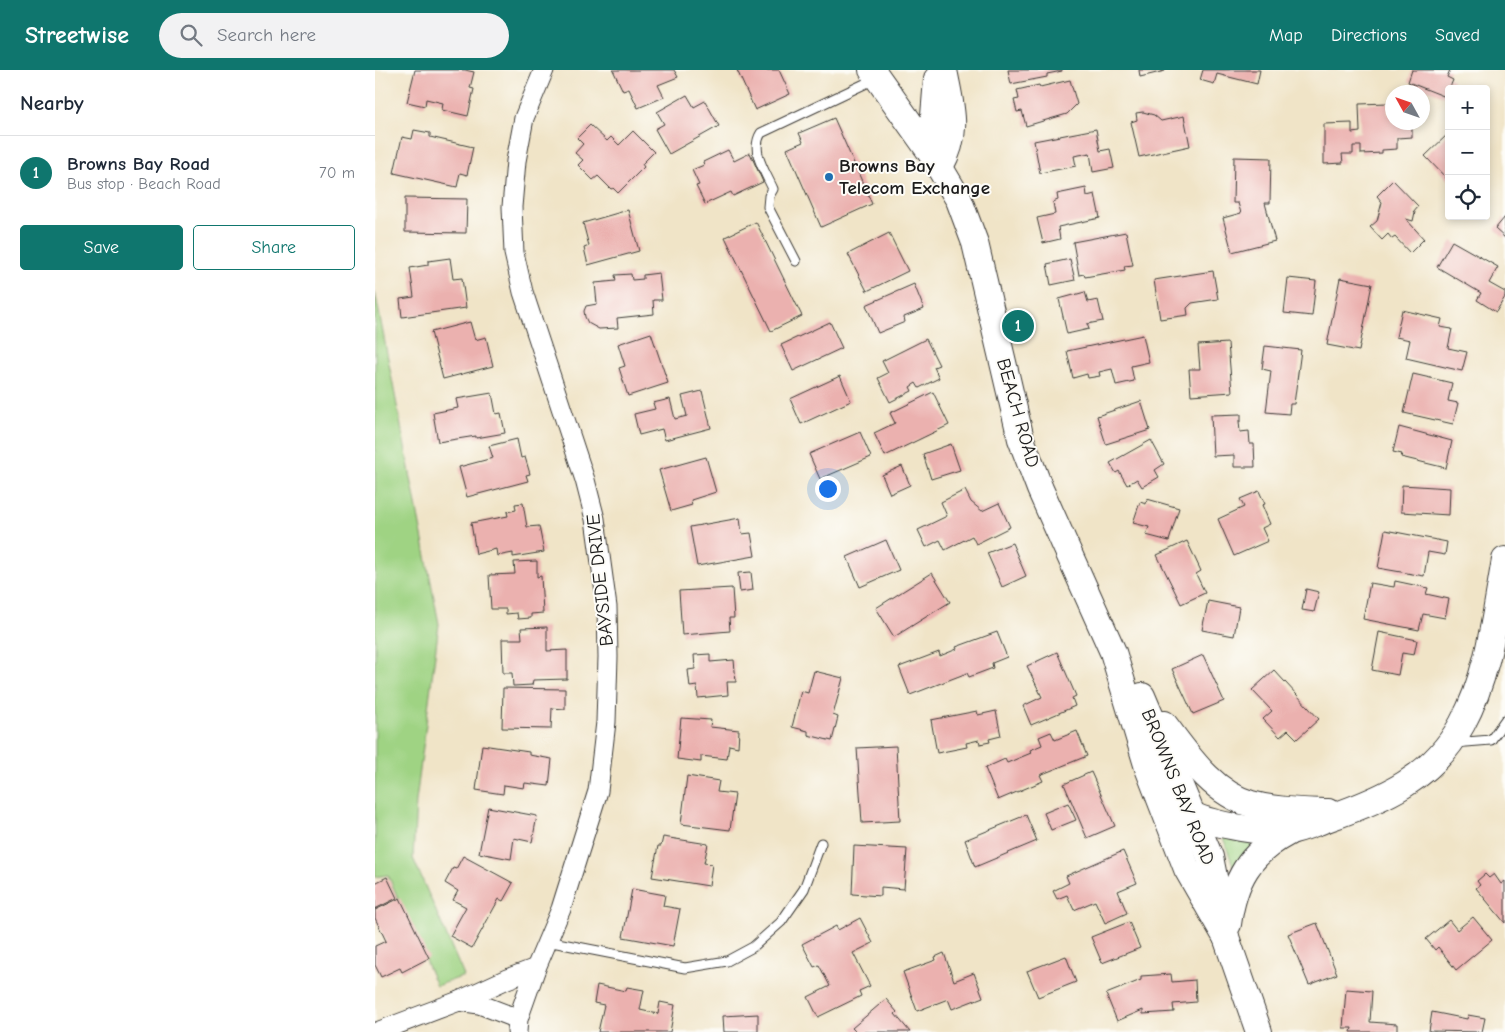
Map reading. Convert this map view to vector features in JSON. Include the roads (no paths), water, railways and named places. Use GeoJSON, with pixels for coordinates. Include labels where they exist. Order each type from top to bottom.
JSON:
{"type":"FeatureCollection","features":[{"type":"Feature","properties":{"kind":"main road"},"geometry":{"type":"LineString","coordinates":[[936,160],[937,70]]}},
{"type":"Feature","properties":{"kind":"main road"},"geometry":{"type":"LineString","coordinates":[[936,160],[948,152],[953,119],[943,70]]}},
{"type":"Feature","properties":{"kind":"main road","name":"BEACH ROAD"},"geometry":{"type":"LineString","coordinates":[[875,74],[936,160],[959,200],[975,243],[1021,439],[1040,489],[1113,652],[1148,768]]}},
{"type":"Feature","properties":{"kind":"main road","name":"BEACH ROAD"},"geometry":{"type":"LineString","coordinates":[[1193,815],[1211,822],[1258,830],[1289,832],[1382,798],[1419,775],[1449,744],[1462,725],[1481,681],[1505,560]]}},
{"type":"Feature","properties":{"kind":"main road","name":"BEACH ROAD"},"geometry":{"type":"LineString","coordinates":[[1113,652],[1142,696],[1203,771],[1226,792],[1250,804],[1342,813]]}},
{"type":"Feature","properties":{"kind":"main road","name":"BROWNS BAY ROAD"},"geometry":{"type":"LineString","coordinates":[[1142,696],[1210,858],[1226,937],[1259,1032]]}},
{"type":"Feature","properties":{"kind":"main road"},"geometry":{"type":"LineString","coordinates":[[1148,768],[1159,785],[1171,798],[1193,815]]}},
{"type":"Feature","properties":{"kind":"main road","name":"BROWNS BAY ROAD"},"geometry":{"type":"LineString","coordinates":[[1148,768],[1187,869],[1226,937]]}},
{"type":"Feature","properties":{"kind":"main road"},"geometry":{"type":"LineString","coordinates":[[1226,937],[1230,906],[1235,888],[1251,861],[1263,847],[1289,832]]}},
{"type":"Feature","properties":{"kind":"street","name":"BAYSIDE DRIVE"},"geometry":{"type":"LineString","coordinates":[[517,1026],[536,968],[561,909],[598,791],[606,722],[608,657],[607,606],[595,519],[585,480],[523,292],[514,253],[512,208],[516,161],[524,118],[544,70]]}},
{"type":"Feature","properties":{"kind":"street"},"geometry":{"type":"LineString","coordinates":[[377,1032],[459,1001],[536,968]]}},
{"type":"Feature","properties":{"kind":"street"},"geometry":{"type":"LineString","coordinates":[[459,1001],[479,1004],[517,1026]]}},
{"type":"Feature","properties":{"kind":"lane"},"geometry":{"type":"LineString","coordinates":[[796,261],[768,207],[769,196],[773,189],[756,150],[757,140],[761,133],[875,74]]}},
{"type":"Feature","properties":{"kind":"lane"},"geometry":{"type":"LineString","coordinates":[[1449,744],[1491,740],[1505,720]]}},
{"type":"Feature","properties":{"kind":"lane"},"geometry":{"type":"LineString","coordinates":[[547,942],[685,968],[727,961],[753,947],[781,922],[804,889],[821,843]]}},
{"type":"Feature","properties":{"kind":"place","name":"Browns Bay Telecom Exchange"},"geometry":{"type":"Point","coordinates":[829,177]}},
{"type":"Feature","properties":{"kind":"place","name":"Browns Bay Road"},"geometry":{"type":"Point","coordinates":[1018,326]}}]}
